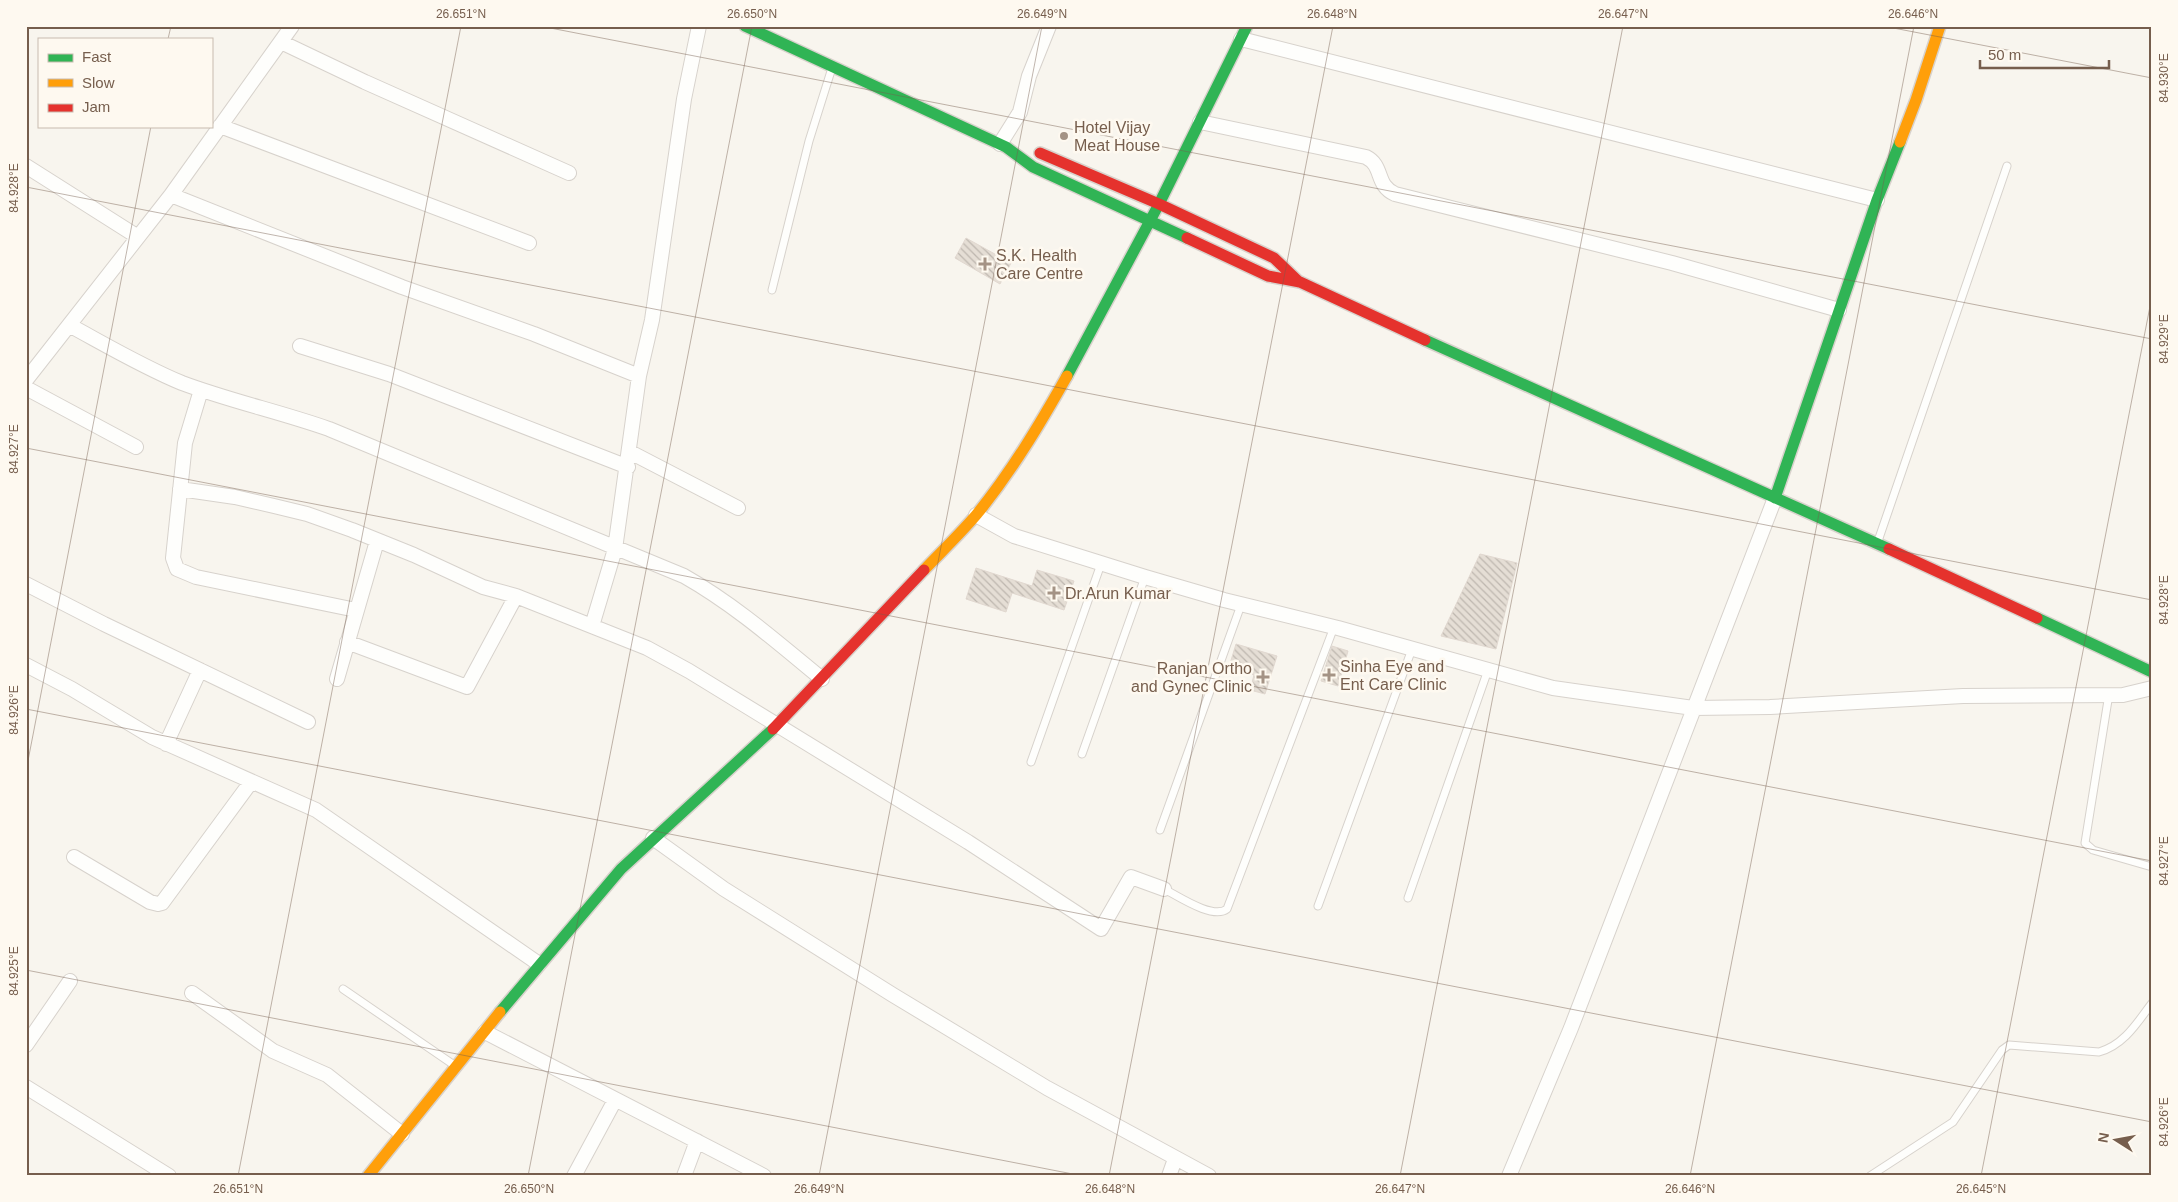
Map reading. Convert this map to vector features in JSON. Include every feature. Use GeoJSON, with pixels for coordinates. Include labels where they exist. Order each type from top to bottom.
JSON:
{"type":"FeatureCollection","features":[{"type":"Feature","properties":{"kind":"main road"},"geometry":{"type":"LineString","coordinates":[[745,26],[1003,145],[1033,167],[1150,222],[1268,276],[1300,282],[1504,378],[1877,544],[2152,672]]}},
{"type":"Feature","properties":{"kind":"main road"},"geometry":{"type":"LineString","coordinates":[[1775,498],[1877,200],[1916,100],[1940,26]]}},
{"type":"Feature","properties":{"kind":"main road"},"geometry":{"type":"LineString","coordinates":[[368,1176],[539,964],[614,877],[653,838],[778,725],[976,515],[1010,470],[1035,432],[1150,222],[1244,32]]}},
{"type":"Feature","properties":{"kind":"main road"},"geometry":{"type":"LineString","coordinates":[[1003,145],[1040,153],[1159,204],[1274,258],[1300,282]]}},
{"type":"Feature","properties":{"kind":"street"},"geometry":{"type":"LineString","coordinates":[[26,380],[171,195],[292,26]]}},
{"type":"Feature","properties":{"kind":"street"},"geometry":{"type":"LineString","coordinates":[[592,626],[615,549],[628,467],[639,376],[652,320],[684,99],[699,26]]}},
{"type":"Feature","properties":{"kind":"street"},"geometry":{"type":"LineString","coordinates":[[1003,145],[1020,112],[1029,76],[1049,26]]}},
{"type":"Feature","properties":{"kind":"street"},"geometry":{"type":"LineString","coordinates":[[1244,32],[1877,200]]}},
{"type":"Feature","properties":{"kind":"street"},"geometry":{"type":"LineString","coordinates":[[281,42],[365,82],[569,173]]}},
{"type":"Feature","properties":{"kind":"street"},"geometry":{"type":"LineString","coordinates":[[1200,122],[1366,157],[1374,163],[1385,189],[1394,194],[1672,263],[1839,310]]}},
{"type":"Feature","properties":{"kind":"street"},"geometry":{"type":"LineString","coordinates":[[220,126],[529,243]]}},
{"type":"Feature","properties":{"kind":"street"},"geometry":{"type":"LineString","coordinates":[[26,166],[138,237]]}},
{"type":"Feature","properties":{"kind":"street"},"geometry":{"type":"LineString","coordinates":[[171,195],[402,287],[534,334],[639,376]]}},
{"type":"Feature","properties":{"kind":"street"},"geometry":{"type":"LineString","coordinates":[[69,325],[160,373],[201,390],[285,414],[329,429],[615,549],[660,565],[717,595],[822,679]]}},
{"type":"Feature","properties":{"kind":"street"},"geometry":{"type":"LineString","coordinates":[[300,346],[390,374],[628,467]]}},
{"type":"Feature","properties":{"kind":"street"},"geometry":{"type":"LineString","coordinates":[[26,388],[136,447]]}},
{"type":"Feature","properties":{"kind":"street"},"geometry":{"type":"LineString","coordinates":[[201,390],[185,443],[173,558],[174,564],[180,572],[196,577],[356,610]]}},
{"type":"Feature","properties":{"kind":"street"},"geometry":{"type":"LineString","coordinates":[[630,452],[738,508]]}},
{"type":"Feature","properties":{"kind":"street"},"geometry":{"type":"LineString","coordinates":[[180,489],[235,497],[307,514],[414,555],[483,587],[516,596],[647,648],[689,671],[968,842],[1102,929],[1131,876],[1164,889]]}},
{"type":"Feature","properties":{"kind":"street"},"geometry":{"type":"LineString","coordinates":[[1509,1176],[1571,1028],[1775,498]]}},
{"type":"Feature","properties":{"kind":"street"},"geometry":{"type":"LineString","coordinates":[[976,515],[1014,536],[1101,564],[1241,605],[1334,627],[1554,688],[1693,708],[1770,707],[1963,696],[2123,695],[2152,688]]}},
{"type":"Feature","properties":{"kind":"street"},"geometry":{"type":"LineString","coordinates":[[337,678],[377,541]]}},
{"type":"Feature","properties":{"kind":"street"},"geometry":{"type":"LineString","coordinates":[[26,584],[308,722]]}},
{"type":"Feature","properties":{"kind":"street"},"geometry":{"type":"LineString","coordinates":[[347,642],[467,687],[516,596]]}},
{"type":"Feature","properties":{"kind":"street"},"geometry":{"type":"LineString","coordinates":[[26,665],[79,693],[132,726],[166,744],[316,810],[539,964]]}},
{"type":"Feature","properties":{"kind":"street"},"geometry":{"type":"LineString","coordinates":[[166,744],[200,670]]}},
{"type":"Feature","properties":{"kind":"street"},"geometry":{"type":"LineString","coordinates":[[74,857],[150,902],[162,903],[251,782]]}},
{"type":"Feature","properties":{"kind":"street"},"geometry":{"type":"LineString","coordinates":[[653,838],[724,889],[893,995],[1047,1088],[1209,1176]]}},
{"type":"Feature","properties":{"kind":"street"},"geometry":{"type":"LineString","coordinates":[[26,1045],[70,981]]}},
{"type":"Feature","properties":{"kind":"street"},"geometry":{"type":"LineString","coordinates":[[192,993],[273,1051],[327,1075],[402,1134]]}},
{"type":"Feature","properties":{"kind":"street"},"geometry":{"type":"LineString","coordinates":[[485,1032],[764,1176]]}},
{"type":"Feature","properties":{"kind":"street"},"geometry":{"type":"LineString","coordinates":[[26,1087],[169,1176]]}},
{"type":"Feature","properties":{"kind":"street"},"geometry":{"type":"LineString","coordinates":[[574,1176],[615,1100]]}},
{"type":"Feature","properties":{"kind":"street"},"geometry":{"type":"LineString","coordinates":[[684,1176],[697,1141]]}},
{"type":"Feature","properties":{"kind":"street"},"geometry":{"type":"LineString","coordinates":[[1169,1176],[1175,1159]]}},
{"type":"Feature","properties":{"kind":"lane"},"geometry":{"type":"LineString","coordinates":[[772,290],[809,141],[832,66]]}},
{"type":"Feature","properties":{"kind":"lane"},"geometry":{"type":"LineString","coordinates":[[1877,544],[2007,166]]}},
{"type":"Feature","properties":{"kind":"lane"},"geometry":{"type":"LineString","coordinates":[[1031,762],[1101,564]]}},
{"type":"Feature","properties":{"kind":"lane"},"geometry":{"type":"LineString","coordinates":[[1082,754],[1146,577]]}},
{"type":"Feature","properties":{"kind":"lane"},"geometry":{"type":"LineString","coordinates":[[1160,830],[1241,605]]}},
{"type":"Feature","properties":{"kind":"lane"},"geometry":{"type":"LineString","coordinates":[[1164,889],[1211,912],[1223,912],[1227,909],[1334,627]]}},
{"type":"Feature","properties":{"kind":"lane"},"geometry":{"type":"LineString","coordinates":[[1318,906],[1412,649]]}},
{"type":"Feature","properties":{"kind":"lane"},"geometry":{"type":"LineString","coordinates":[[1408,898],[1488,670]]}},
{"type":"Feature","properties":{"kind":"lane"},"geometry":{"type":"LineString","coordinates":[[2108,694],[2085,844],[2093,850],[2152,866]]}},
{"type":"Feature","properties":{"kind":"lane"},"geometry":{"type":"LineString","coordinates":[[343,989],[457,1067]]}},
{"type":"Feature","properties":{"kind":"lane"},"geometry":{"type":"LineString","coordinates":[[1870,1176],[1952,1122],[2002,1050],[2009,1045],[2099,1052],[2109,1049],[2127,1035],[2152,1003]]}},
{"type":"Feature","properties":{"kind":"building"},"geometry":{"type":"Polygon","coordinates":[[[966,238],[1011,263],[1000,284],[955,258],[966,238]]]}},
{"type":"Feature","properties":{"kind":"building"},"geometry":{"type":"Polygon","coordinates":[[[1480,554],[1517,563],[1496,649],[1441,636],[1480,554]]]}},
{"type":"Feature","properties":{"kind":"building"},"geometry":{"type":"Polygon","coordinates":[[[976,568],[1032,586],[1037,570],[1074,581],[1064,610],[1012,593],[1006,612],[966,599],[976,568]]]}},
{"type":"Feature","properties":{"kind":"building"},"geometry":{"type":"Polygon","coordinates":[[[1236,644],[1277,656],[1265,694],[1250,690],[1254,675],[1229,667],[1236,644]]]}},
{"type":"Feature","properties":{"kind":"building"},"geometry":{"type":"Polygon","coordinates":[[[1332,646],[1348,651],[1338,686],[1321,681],[1332,646]]]}},
{"type":"Feature","properties":{"kind":"traffic: fast"},"geometry":{"type":"LineString","coordinates":[[745,26],[1006,147],[1033,167],[1187,238]]}},
{"type":"Feature","properties":{"kind":"traffic: fast"},"geometry":{"type":"LineString","coordinates":[[1067,376],[1159,204],[1247,26]]}},
{"type":"Feature","properties":{"kind":"traffic: fast"},"geometry":{"type":"LineString","coordinates":[[1775,498],[1877,200],[1900,142]]}},
{"type":"Feature","properties":{"kind":"traffic: fast"},"geometry":{"type":"LineString","coordinates":[[1425,340],[1889,549]]}},
{"type":"Feature","properties":{"kind":"traffic: fast"},"geometry":{"type":"LineString","coordinates":[[2037,618],[2152,672]]}},
{"type":"Feature","properties":{"kind":"traffic: fast"},"geometry":{"type":"LineString","coordinates":[[500,1012],[621,869],[773,729]]}},
{"type":"Feature","properties":{"kind":"traffic: slow"},"geometry":{"type":"LineString","coordinates":[[1900,142],[1940,26]]}},
{"type":"Feature","properties":{"kind":"traffic: slow"},"geometry":{"type":"LineString","coordinates":[[924,570],[971,521],[990,498],[1025,447],[1067,376]]}},
{"type":"Feature","properties":{"kind":"traffic: slow"},"geometry":{"type":"LineString","coordinates":[[368,1176],[500,1012]]}},
{"type":"Feature","properties":{"kind":"traffic: jam"},"geometry":{"type":"LineString","coordinates":[[1040,153],[1159,204],[1274,258],[1299,282]]}},
{"type":"Feature","properties":{"kind":"traffic: jam"},"geometry":{"type":"LineString","coordinates":[[1187,238],[1268,276],[1300,282],[1425,340]]}},
{"type":"Feature","properties":{"kind":"traffic: jam"},"geometry":{"type":"LineString","coordinates":[[1889,549],[2037,618]]}},
{"type":"Feature","properties":{"kind":"traffic: jam"},"geometry":{"type":"LineString","coordinates":[[773,729],[924,570]]}},
{"type":"Feature","properties":{"kind":"place","name":"Hotel Vijay Meat House"},"geometry":{"type":"Point","coordinates":[1064,136]}},
{"type":"Feature","properties":{"kind":"place","name":"S.K. Health Care Centre"},"geometry":{"type":"Point","coordinates":[985,264]}},
{"type":"Feature","properties":{"kind":"place","name":"Dr.Arun Kumar"},"geometry":{"type":"Point","coordinates":[1054,593]}},
{"type":"Feature","properties":{"kind":"place","name":"Sinha Eye and Ent Care Clinic"},"geometry":{"type":"Point","coordinates":[1329,675]}},
{"type":"Feature","properties":{"kind":"place","name":"Ranjan Ortho and Gynec Clinic"},"geometry":{"type":"Point","coordinates":[1263,677]}}]}
